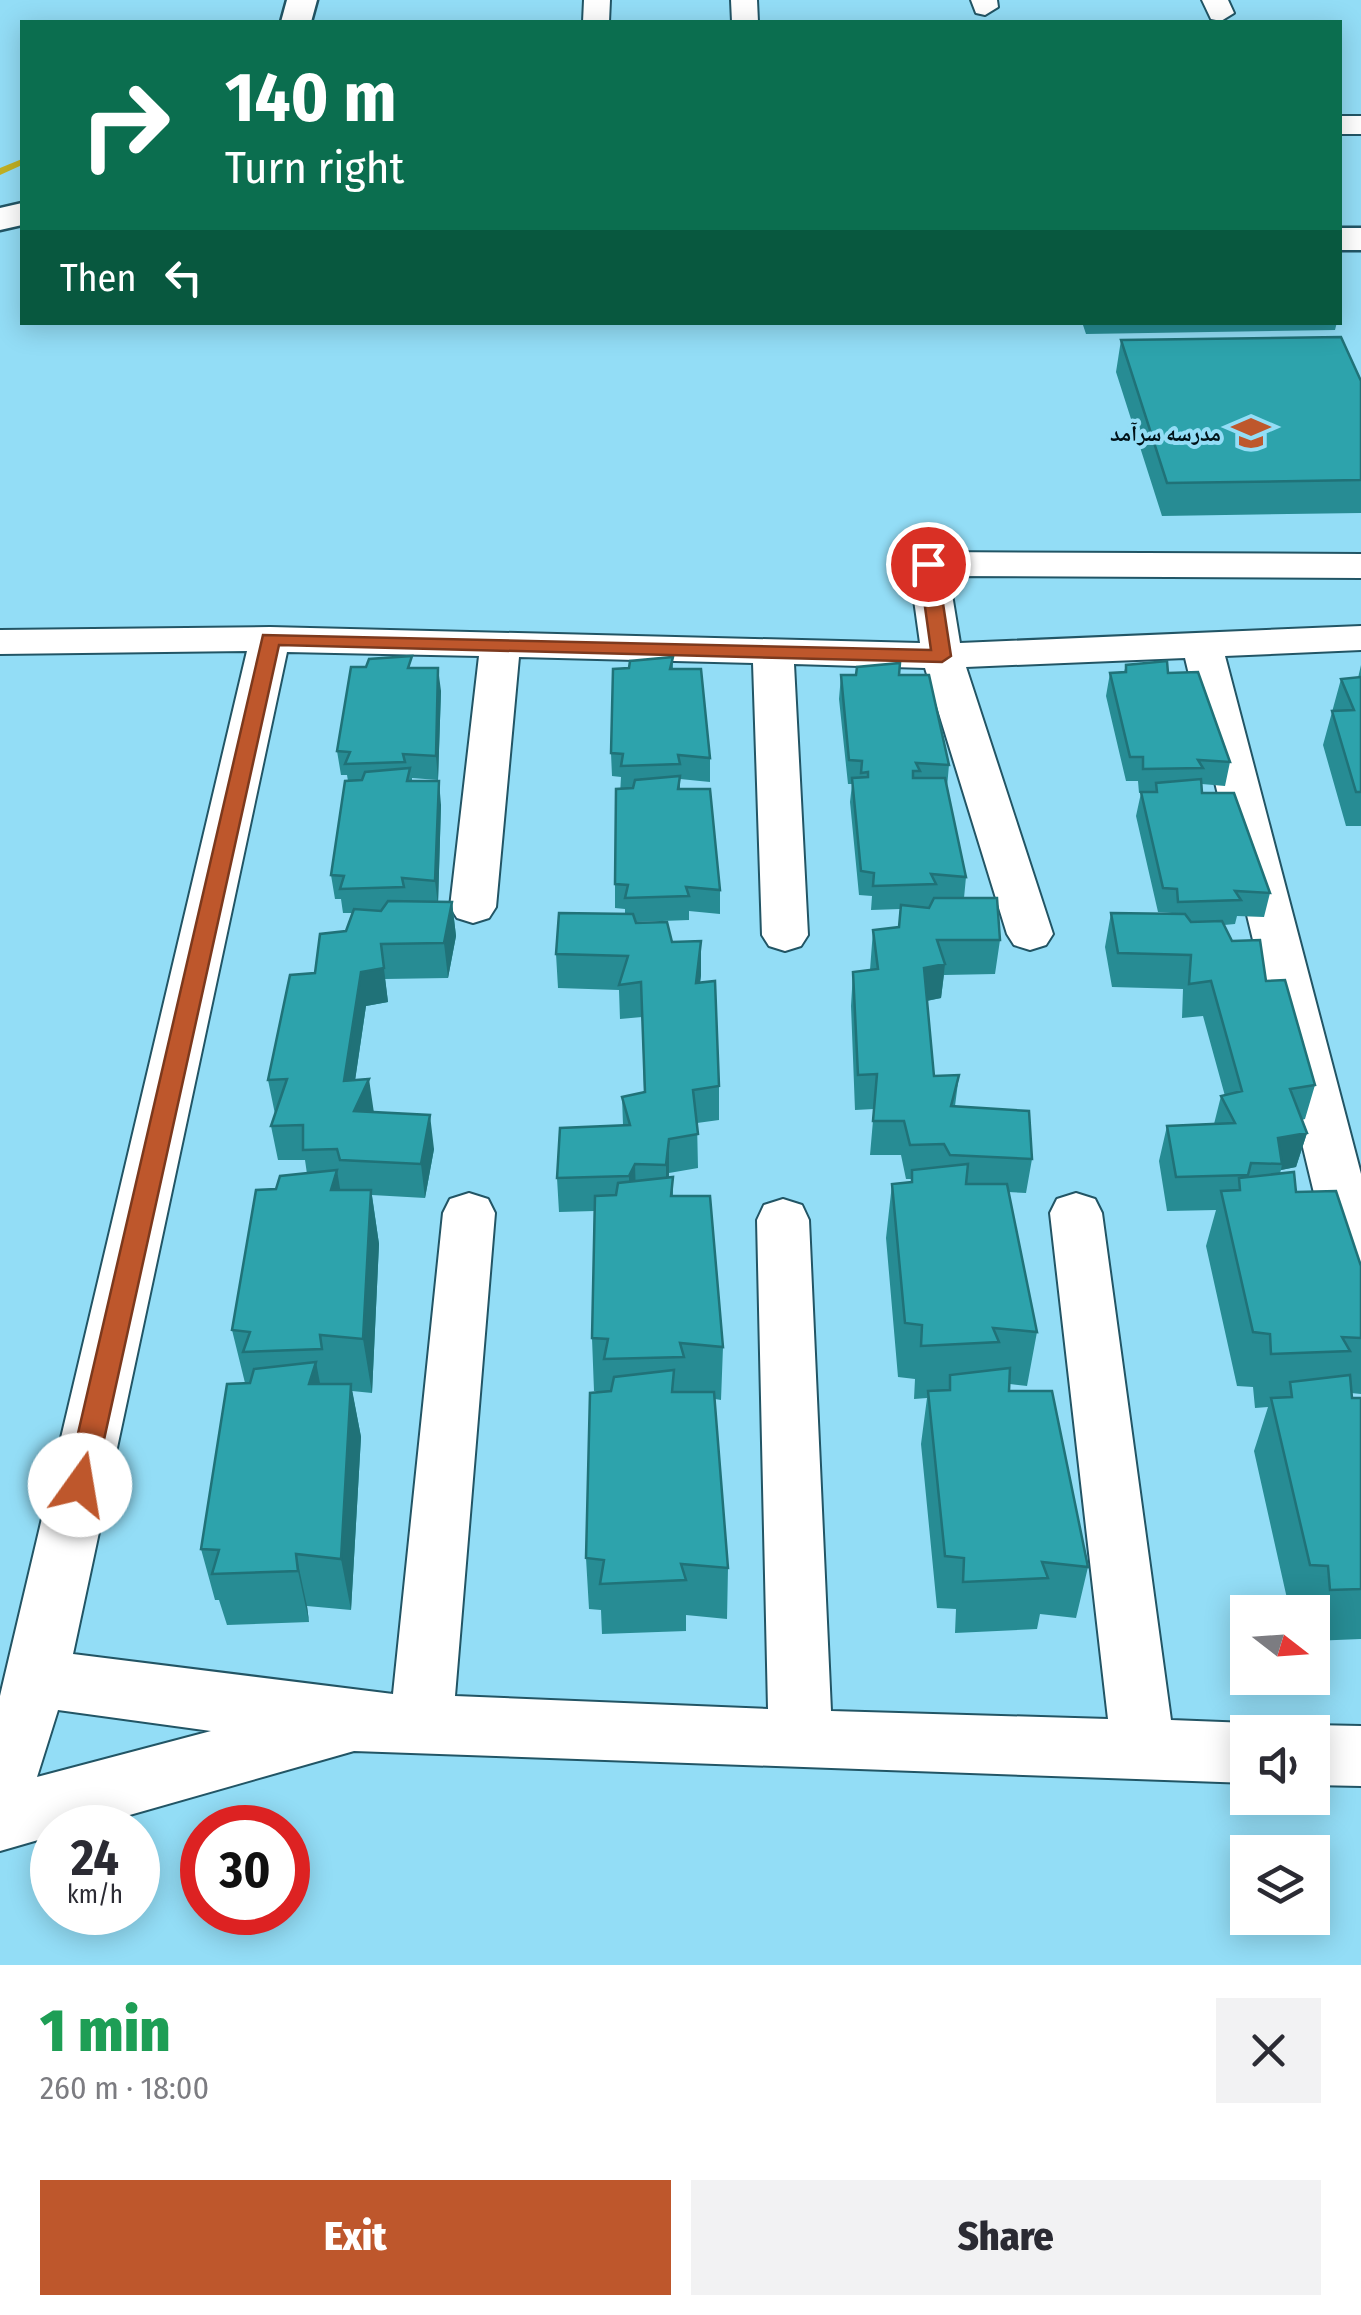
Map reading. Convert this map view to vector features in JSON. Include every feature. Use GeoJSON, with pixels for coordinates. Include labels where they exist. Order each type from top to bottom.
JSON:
{"type":"FeatureCollection","features":[{"type":"Feature","properties":{"kind":"street"},"geometry":{"type":"LineString","coordinates":[[1030,934],[942,656],[928,564],[1361,566]]}},
{"type":"Feature","properties":{"kind":"street"},"geometry":{"type":"LineString","coordinates":[[1,646],[270,639],[942,656],[1361,638]]}},
{"type":"Feature","properties":{"kind":"street"},"geometry":{"type":"LineString","coordinates":[[0,1793],[37,1678],[270,639]]}},
{"type":"Feature","properties":{"kind":"street"},"geometry":{"type":"LineString","coordinates":[[473,907],[500,645]]}},
{"type":"Feature","properties":{"kind":"street"},"geometry":{"type":"LineString","coordinates":[[1202,645],[1361,1276]]}},
{"type":"Feature","properties":{"kind":"street"},"geometry":{"type":"LineString","coordinates":[[773,652],[785,934]]}},
{"type":"Feature","properties":{"kind":"street"},"geometry":{"type":"LineString","coordinates":[[1076,1212],[1143,1750]]}},
{"type":"Feature","properties":{"kind":"street"},"geometry":{"type":"LineString","coordinates":[[421,1724],[469,1213]]}},
{"type":"Feature","properties":{"kind":"street"},"geometry":{"type":"LineString","coordinates":[[783,1220],[801,1740]]}},
{"type":"Feature","properties":{"kind":"street"},"geometry":{"type":"LineString","coordinates":[[37,1678],[358,1722],[1230,1752]]}},
{"type":"Feature","properties":{"kind":"street"},"geometry":{"type":"LineString","coordinates":[[0,1819],[358,1722]]}},
{"type":"Feature","properties":{"kind":"street"},"geometry":{"type":"LineString","coordinates":[[1330,1755],[1361,1756]]}},
{"type":"Feature","properties":{"kind":"building"},"geometry":{"type":"Polygon","coordinates":[[[1341,337],[1361,381],[1361,480],[1167,483],[1121,340],[1341,337]]]}},
{"type":"Feature","properties":{"kind":"building"},"geometry":{"type":"Polygon","coordinates":[[[412,656],[408,668],[438,668],[436,756],[403,754],[405,762],[345,764],[350,752],[337,751],[351,667],[366,667],[369,659],[412,656]]]}},
{"type":"Feature","properties":{"kind":"building"},"geometry":{"type":"Polygon","coordinates":[[[673,657],[670,669],[701,669],[710,758],[678,755],[680,764],[621,766],[623,754],[611,753],[613,669],[629,668],[630,661],[673,657]]]}},
{"type":"Feature","properties":{"kind":"building"},"geometry":{"type":"Polygon","coordinates":[[[1167,661],[1168,673],[1198,672],[1230,762],[1198,760],[1203,768],[1143,769],[1143,757],[1130,757],[1110,673],[1126,672],[1126,665],[1167,661]]]}},
{"type":"Feature","properties":{"kind":"building"},"geometry":{"type":"Polygon","coordinates":[[[900,663],[899,675],[929,675],[949,765],[916,763],[920,771],[913,771],[913,778],[945,778],[966,877],[931,874],[936,884],[873,886],[874,873],[861,871],[852,778],[868,777],[868,772],[861,773],[862,761],[849,760],[841,675],[856,675],[857,667],[900,663]]]}},
{"type":"Feature","properties":{"kind":"building"},"geometry":{"type":"Polygon","coordinates":[[[1361,677],[1361,792],[1356,792],[1332,711],[1354,710],[1341,679],[1361,677]]]}},
{"type":"Feature","properties":{"kind":"building"},"geometry":{"type":"Polygon","coordinates":[[[410,768],[407,781],[439,781],[435,881],[402,878],[404,887],[340,889],[344,876],[331,875],[345,781],[362,780],[365,772],[410,768]]]}},
{"type":"Feature","properties":{"kind":"building"},"geometry":{"type":"Polygon","coordinates":[[[680,776],[678,789],[710,789],[720,890],[686,887],[689,896],[625,898],[628,885],[615,884],[616,789],[633,788],[635,780],[680,776]]]}},
{"type":"Feature","properties":{"kind":"building"},"geometry":{"type":"Polygon","coordinates":[[[1201,779],[1202,793],[1234,793],[1270,893],[1235,891],[1241,900],[1178,902],[1177,889],[1163,888],[1141,792],[1157,792],[1156,783],[1201,779]]]}},
{"type":"Feature","properties":{"kind":"building"},"geometry":{"type":"Polygon","coordinates":[[[934,898],[997,898],[1000,940],[937,940],[945,964],[924,968],[934,1076],[959,1075],[951,1106],[1029,1111],[1032,1159],[950,1155],[944,1144],[910,1145],[904,1121],[873,1121],[877,1074],[858,1075],[853,972],[878,969],[873,930],[899,927],[901,905],[929,908],[934,898]]]}},
{"type":"Feature","properties":{"kind":"building"},"geometry":{"type":"Polygon","coordinates":[[[388,901],[452,902],[444,943],[381,944],[384,968],[361,972],[344,1081],[369,1079],[354,1111],[430,1115],[421,1164],[340,1160],[337,1149],[303,1150],[303,1125],[271,1126],[287,1079],[268,1080],[290,975],[315,973],[320,934],[346,931],[354,909],[381,911],[388,901]]]}},
{"type":"Feature","properties":{"kind":"building"},"geometry":{"type":"Polygon","coordinates":[[[559,913],[633,914],[636,923],[667,922],[672,942],[701,941],[696,983],[715,981],[719,1086],[693,1090],[698,1134],[669,1139],[666,1165],[635,1164],[629,1176],[557,1178],[560,1128],[630,1125],[622,1097],[645,1092],[641,982],[619,985],[628,956],[556,954],[559,913]]]}},
{"type":"Feature","properties":{"kind":"building"},"geometry":{"type":"Polygon","coordinates":[[[1111,913],[1185,914],[1191,922],[1222,921],[1232,941],[1260,940],[1266,981],[1285,980],[1315,1085],[1290,1089],[1307,1133],[1278,1138],[1282,1164],[1251,1163],[1248,1175],[1176,1177],[1167,1126],[1235,1123],[1221,1096],[1242,1091],[1211,981],[1189,984],[1191,955],[1118,953],[1111,913]]]}},
{"type":"Feature","properties":{"kind":"building"},"geometry":{"type":"Polygon","coordinates":[[[968,1164],[966,1184],[1007,1184],[1037,1332],[993,1328],[999,1342],[921,1346],[922,1325],[905,1323],[892,1184],[912,1182],[912,1170],[968,1164]]]}},
{"type":"Feature","properties":{"kind":"building"},"geometry":{"type":"Polygon","coordinates":[[[337,1170],[331,1190],[371,1190],[363,1339],[320,1335],[322,1349],[243,1352],[250,1332],[232,1330],[256,1190],[276,1189],[280,1176],[337,1170]]]}},
{"type":"Feature","properties":{"kind":"building"},"geometry":{"type":"Polygon","coordinates":[[[1294,1172],[1296,1192],[1336,1191],[1361,1266],[1361,1338],[1342,1337],[1350,1351],[1271,1354],[1270,1334],[1253,1332],[1221,1191],[1240,1190],[1239,1178],[1294,1172]]]}},
{"type":"Feature","properties":{"kind":"building"},"geometry":{"type":"Polygon","coordinates":[[[673,1177],[671,1196],[710,1196],[723,1347],[680,1343],[684,1357],[604,1359],[608,1339],[592,1338],[595,1196],[616,1195],[618,1183],[673,1177]]]}},
{"type":"Feature","properties":{"kind":"building"},"geometry":{"type":"Polygon","coordinates":[[[316,1362],[309,1384],[351,1384],[341,1559],[296,1554],[298,1571],[212,1574],[219,1550],[201,1549],[227,1384],[250,1383],[254,1369],[316,1362]]]}},
{"type":"Feature","properties":{"kind":"building"},"geometry":{"type":"Polygon","coordinates":[[[1010,1368],[1009,1391],[1052,1391],[1088,1567],[1042,1562],[1048,1578],[963,1582],[964,1558],[945,1556],[928,1391],[950,1390],[950,1375],[1010,1368]]]}},
{"type":"Feature","properties":{"kind":"building"},"geometry":{"type":"Polygon","coordinates":[[[674,1370],[672,1392],[714,1392],[728,1568],[681,1564],[686,1580],[600,1584],[604,1560],[586,1558],[590,1393],[611,1391],[614,1377],[674,1370]]]}},
{"type":"Feature","properties":{"kind":"building"},"geometry":{"type":"Polygon","coordinates":[[[1350,1375],[1352,1398],[1361,1398],[1361,1589],[1330,1590],[1328,1566],[1310,1565],[1271,1398],[1292,1397],[1290,1382],[1350,1375]]]}},
{"type":"Feature","properties":{"kind":"waterway"},"geometry":{"type":"LineString","coordinates":[[0,172],[20,163]]}},
{"type":"Feature","properties":{"kind":"place","name":"مدرسه سرآمد"},"geometry":{"type":"Point","coordinates":[1251,433]}},
{"type":"Feature","properties":{"kind":"route"},"geometry":{"type":"LineString","coordinates":[[80,1485],[270,639],[942,656],[928,564]]}}]}
